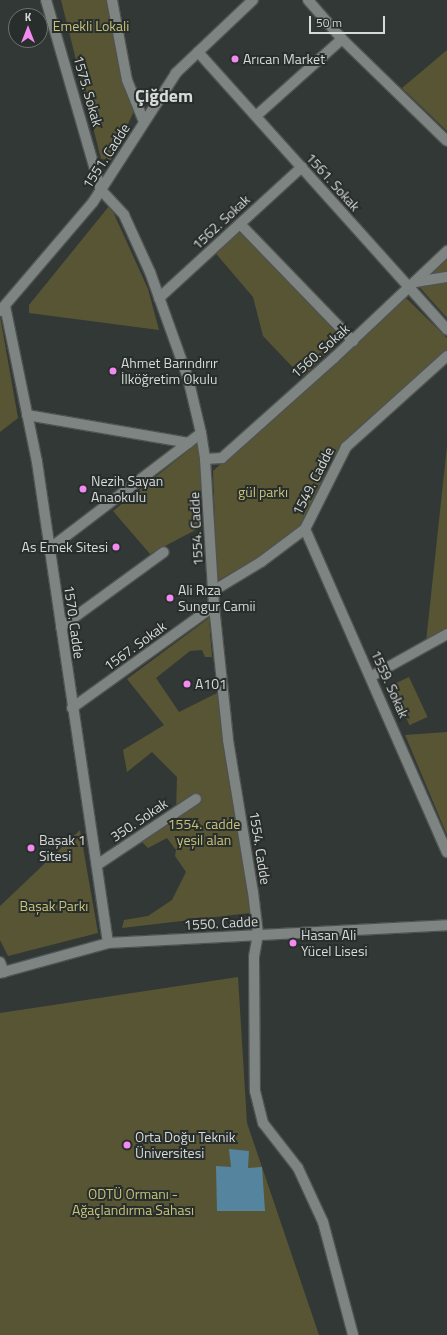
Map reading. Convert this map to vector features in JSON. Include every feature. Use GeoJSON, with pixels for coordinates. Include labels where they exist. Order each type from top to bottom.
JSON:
{"type":"FeatureCollection","features":[{"type":"Feature","properties":{"kind":"street","name":"1575. Sokak"},"geometry":{"type":"LineString","coordinates":[[46,0],[101,190]]}},
{"type":"Feature","properties":{"kind":"street"},"geometry":{"type":"LineString","coordinates":[[112,0],[127,80],[144,122]]}},
{"type":"Feature","properties":{"kind":"street","name":"1551. Cadde"},"geometry":{"type":"LineString","coordinates":[[3,308],[101,190],[176,73],[253,0]]}},
{"type":"Feature","properties":{"kind":"street"},"geometry":{"type":"LineString","coordinates":[[308,0],[342,39],[447,141]]}},
{"type":"Feature","properties":{"kind":"street"},"geometry":{"type":"LineString","coordinates":[[256,116],[342,39]]}},
{"type":"Feature","properties":{"kind":"street","name":"1561. Sokak"},"geometry":{"type":"LineString","coordinates":[[198,52],[412,285],[447,330]]}},
{"type":"Feature","properties":{"kind":"street","name":"1562. Sokak"},"geometry":{"type":"LineString","coordinates":[[159,298],[302,167]]}},
{"type":"Feature","properties":{"kind":"street","name":"1554. Cadde"},"geometry":{"type":"LineString","coordinates":[[101,190],[124,215],[159,298],[188,378],[201,433],[205,459],[214,606],[228,740],[253,892],[258,934],[254,957],[255,1091],[263,1123],[298,1168],[323,1222],[353,1335]]}},
{"type":"Feature","properties":{"kind":"street"},"geometry":{"type":"LineString","coordinates":[[240,224],[353,341]]}},
{"type":"Feature","properties":{"kind":"street","name":"1560. Sokak"},"geometry":{"type":"LineString","coordinates":[[205,459],[222,458],[353,341],[447,251]]}},
{"type":"Feature","properties":{"kind":"street"},"geometry":{"type":"LineString","coordinates":[[412,285],[447,277]]}},
{"type":"Feature","properties":{"kind":"street","name":"1570. Cadde"},"geometry":{"type":"LineString","coordinates":[[3,308],[27,415],[49,549],[108,943]]}},
{"type":"Feature","properties":{"kind":"street","name":"1549. Cadde"},"geometry":{"type":"LineString","coordinates":[[213,591],[261,562],[305,529],[346,447],[447,356]]}},
{"type":"Feature","properties":{"kind":"street"},"geometry":{"type":"LineString","coordinates":[[27,415],[189,443]]}},
{"type":"Feature","properties":{"kind":"street"},"geometry":{"type":"LineString","coordinates":[[49,549],[201,433]]}},
{"type":"Feature","properties":{"kind":"street","name":"1559. Sokak"},"geometry":{"type":"LineString","coordinates":[[305,529],[372,676],[447,852]]}},
{"type":"Feature","properties":{"kind":"street"},"geometry":{"type":"LineString","coordinates":[[60,627],[164,552]]}},
{"type":"Feature","properties":{"kind":"street","name":"1567. Sokak"},"geometry":{"type":"LineString","coordinates":[[72,708],[214,606]]}},
{"type":"Feature","properties":{"kind":"street"},"geometry":{"type":"LineString","coordinates":[[372,676],[447,634]]}},
{"type":"Feature","properties":{"kind":"street","name":"350. Sokak"},"geometry":{"type":"LineString","coordinates":[[97,865],[196,799]]}},
{"type":"Feature","properties":{"kind":"street","name":"1550. Cadde"},"geometry":{"type":"LineString","coordinates":[[2,973],[108,943],[447,925]]}},
{"type":"Feature","properties":{"kind":"street"},"geometry":{"type":"LineString","coordinates":[[0,962],[2,973]]}},
{"type":"Feature","properties":{"kind":"green space","name":"Emekli Lokali"},"geometry":{"type":"Polygon","coordinates":[[[61,0],[109,0],[135,109],[111,160],[101,159],[61,0]]]}},
{"type":"Feature","properties":{"kind":"green space"},"geometry":{"type":"Polygon","coordinates":[[[447,50],[447,131],[402,88],[447,50]]]}},
{"type":"Feature","properties":{"kind":"green space"},"geometry":{"type":"Polygon","coordinates":[[[110,205],[148,289],[159,330],[29,313],[29,305],[110,205]]]}},
{"type":"Feature","properties":{"kind":"green space"},"geometry":{"type":"Polygon","coordinates":[[[238,225],[343,339],[302,377],[263,336],[253,297],[212,249],[238,225]]]}},
{"type":"Feature","properties":{"kind":"green space"},"geometry":{"type":"Polygon","coordinates":[[[447,247],[447,318],[415,282],[447,247]]]}},
{"type":"Feature","properties":{"kind":"green space","name":"gül parkı"},"geometry":{"type":"Polygon","coordinates":[[[405,297],[447,338],[447,350],[368,421],[332,458],[297,535],[217,581],[213,471],[405,297]]]}},
{"type":"Feature","properties":{"kind":"green space"},"geometry":{"type":"Polygon","coordinates":[[[0,316],[18,418],[0,432],[0,316]]]}},
{"type":"Feature","properties":{"kind":"green space"},"geometry":{"type":"Polygon","coordinates":[[[199,442],[203,526],[150,554],[113,511],[199,442]]]}},
{"type":"Feature","properties":{"kind":"green space"},"geometry":{"type":"Polygon","coordinates":[[[447,446],[447,629],[426,642],[447,446]]]}},
{"type":"Feature","properties":{"kind":"green space","name":"1554. cadde yeşil alan"},"geometry":{"type":"Polygon","coordinates":[[[209,618],[212,657],[205,657],[202,650],[190,651],[156,678],[179,712],[217,693],[250,913],[122,928],[124,920],[148,916],[172,900],[186,872],[175,856],[176,850],[167,838],[148,848],[137,837],[176,812],[177,777],[152,752],[127,772],[123,750],[164,725],[127,679],[209,618]]]}},
{"type":"Feature","properties":{"kind":"green space"},"geometry":{"type":"Polygon","coordinates":[[[409,677],[428,717],[409,725],[391,685],[409,677]]]}},
{"type":"Feature","properties":{"kind":"green space"},"geometry":{"type":"Polygon","coordinates":[[[447,732],[447,835],[405,735],[447,732]]]}},
{"type":"Feature","properties":{"kind":"green space","name":"Başak Parkı"},"geometry":{"type":"Polygon","coordinates":[[[80,830],[98,933],[8,956],[0,940],[0,906],[80,830]]]}},
{"type":"Feature","properties":{"kind":"green space","name":"ODTÜ Ormanı - Ağaçlandırma Sahası"},"geometry":{"type":"Polygon","coordinates":[[[238,977],[247,1123],[319,1335],[0,1335],[0,1013],[238,977]]]}},
{"type":"Feature","properties":{"kind":"water"},"geometry":{"type":"Polygon","coordinates":[[[229,1149],[249,1151],[248,1168],[262,1167],[265,1211],[217,1211],[216,1166],[231,1167],[229,1149]]]}},
{"type":"Feature","properties":{"kind":"place","name":"Arıcan Market"},"geometry":{"type":"Point","coordinates":[235,59]}},
{"type":"Feature","properties":{"kind":"place","name":"Ahmet Barındırır İlköğretim Okulu"},"geometry":{"type":"Point","coordinates":[113,371]}},
{"type":"Feature","properties":{"kind":"place","name":"Nezih Sayan Anaokulu"},"geometry":{"type":"Point","coordinates":[83,489]}},
{"type":"Feature","properties":{"kind":"place","name":"As Emek Sitesi"},"geometry":{"type":"Point","coordinates":[116,547]}},
{"type":"Feature","properties":{"kind":"place","name":"Ali Rıza Sungur Camii"},"geometry":{"type":"Point","coordinates":[170,598]}},
{"type":"Feature","properties":{"kind":"place","name":"A101"},"geometry":{"type":"Point","coordinates":[187,684]}},
{"type":"Feature","properties":{"kind":"place","name":"Başak 1 Sitesi"},"geometry":{"type":"Point","coordinates":[31,848]}},
{"type":"Feature","properties":{"kind":"place","name":"Hasan Ali Yücel Lisesi"},"geometry":{"type":"Point","coordinates":[293,943]}},
{"type":"Feature","properties":{"kind":"place","name":"Orta Doğu Teknik Üniversitesi"},"geometry":{"type":"Point","coordinates":[127,1145]}},
{"type":"Feature","properties":{"kind":"district","name":"Çiğdem"},"geometry":{"type":"Point","coordinates":[164,96]}}]}
